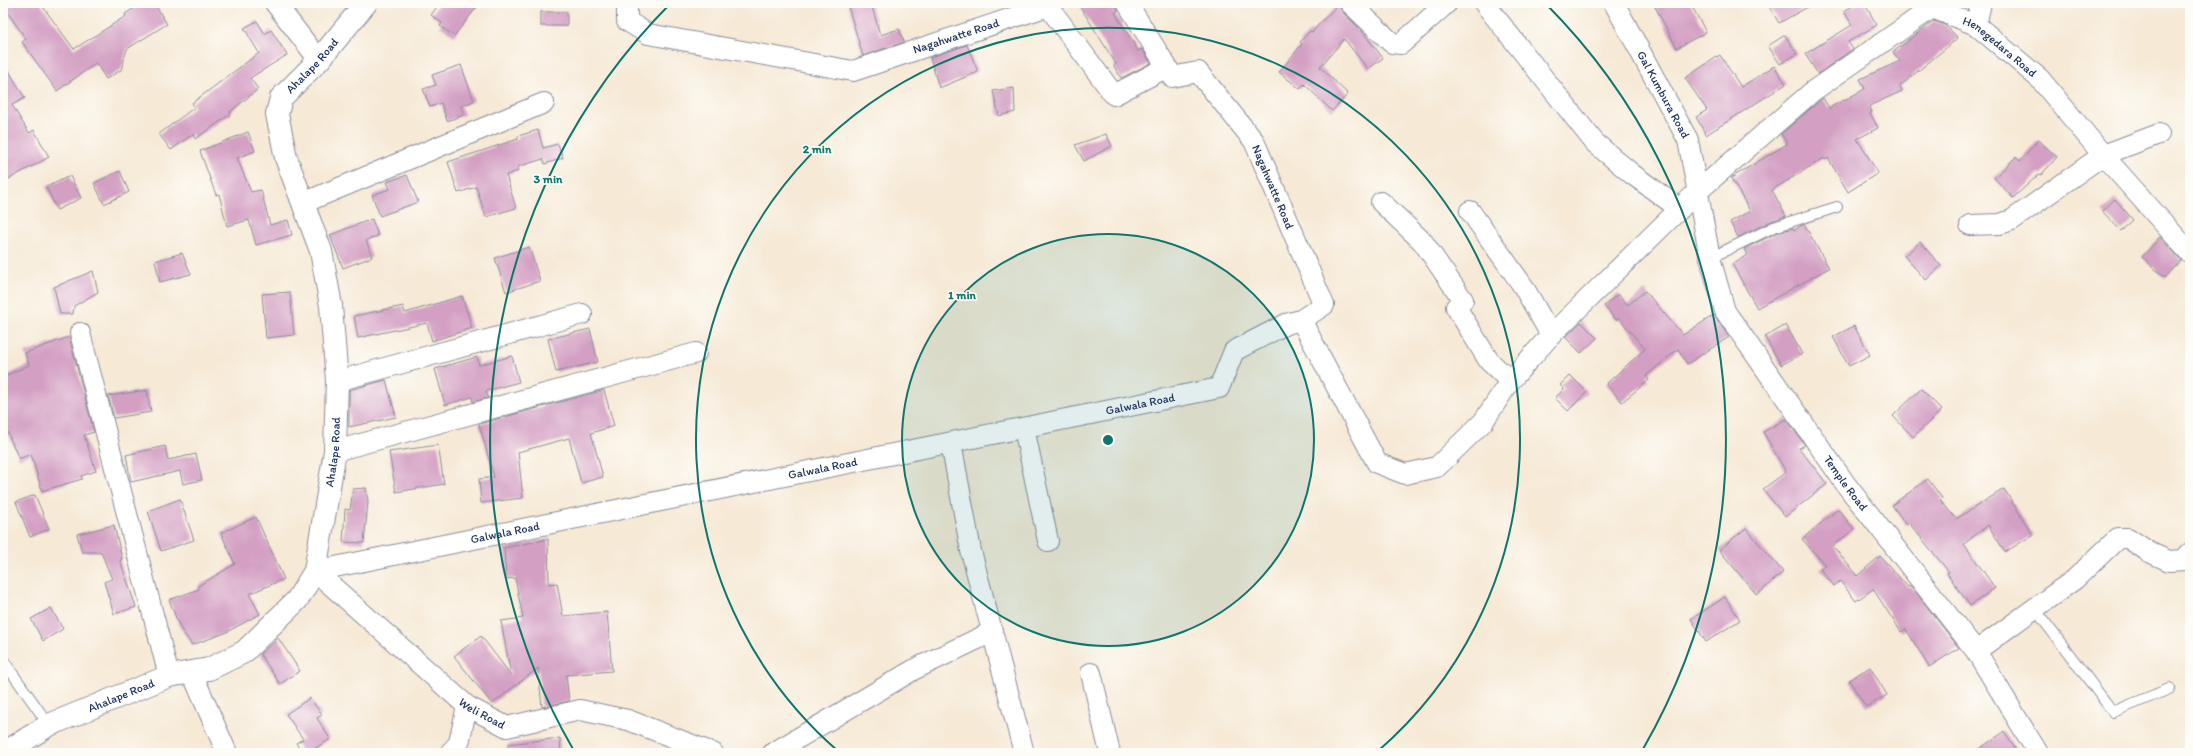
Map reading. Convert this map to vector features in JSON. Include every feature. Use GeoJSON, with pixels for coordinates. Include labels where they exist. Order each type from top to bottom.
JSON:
{"type":"FeatureCollection","features":[{"type":"Feature","properties":{"kind":"street"},"geometry":{"type":"LineString","coordinates":[[275,3],[319,60]]}},
{"type":"Feature","properties":{"kind":"street","name":"Ahalape Road"},"geometry":{"type":"LineString","coordinates":[[4,753],[49,725],[170,676],[191,671],[209,669],[244,652],[297,600],[315,571],[335,451],[337,381],[330,299],[321,251],[286,158],[277,114],[281,98],[319,60],[366,3]]}},
{"type":"Feature","properties":{"kind":"street","name":"Nagahwatte Road"},"geometry":{"type":"LineString","coordinates":[[627,3],[628,21],[648,34],[853,71],[1048,6],[1114,95],[1167,67],[1172,77],[1198,72],[1254,141],[1324,305],[1301,320]]}},
{"type":"Feature","properties":{"kind":"street"},"geometry":{"type":"LineString","coordinates":[[1127,3],[1167,67]]}},
{"type":"Feature","properties":{"kind":"street"},"geometry":{"type":"LineString","coordinates":[[1350,3],[1392,42],[1401,44],[1447,3]]}},
{"type":"Feature","properties":{"kind":"street"},"geometry":{"type":"LineString","coordinates":[[1484,3],[1595,143],[1632,174],[1680,209]]}},
{"type":"Feature","properties":{"kind":"street","name":"Gal Kumbura Road"},"geometry":{"type":"LineString","coordinates":[[1614,3],[1688,140],[1697,192]]}},
{"type":"Feature","properties":{"kind":"street"},"geometry":{"type":"LineString","coordinates":[[1976,26],[1981,3]]}},
{"type":"Feature","properties":{"kind":"street","name":"Henegedara Road"},"geometry":{"type":"LineString","coordinates":[[1697,192],[1813,90],[1932,8],[1976,26],[2040,79],[2103,156],[2190,253]]}},
{"type":"Feature","properties":{"kind":"street"},"geometry":{"type":"LineString","coordinates":[[303,203],[544,103]]}},
{"type":"Feature","properties":{"kind":"street"},"geometry":{"type":"LineString","coordinates":[[1970,225],[2000,224],[2012,220],[2103,156],[2159,134]]}},
{"type":"Feature","properties":{"kind":"street"},"geometry":{"type":"LineString","coordinates":[[1301,320],[1377,463],[1405,474],[1437,467],[1482,422],[1510,381],[1551,335],[1697,192]]}},
{"type":"Feature","properties":{"kind":"street","name":"Temple Road"},"geometry":{"type":"LineString","coordinates":[[1697,192],[1710,258],[1725,311],[1847,486],[1976,651],[2038,753]]}},
{"type":"Feature","properties":{"kind":"street"},"geometry":{"type":"LineString","coordinates":[[1381,202],[1422,242],[1463,300],[1456,307],[1489,361],[1510,381]]}},
{"type":"Feature","properties":{"kind":"street"},"geometry":{"type":"LineString","coordinates":[[1470,210],[1523,286],[1551,335]]}},
{"type":"Feature","properties":{"kind":"street"},"geometry":{"type":"LineString","coordinates":[[337,381],[582,314]]}},
{"type":"Feature","properties":{"kind":"street","name":"Galwala Road"},"geometry":{"type":"LineString","coordinates":[[315,571],[1219,388],[1234,351],[1286,324],[1301,320]]}},
{"type":"Feature","properties":{"kind":"street"},"geometry":{"type":"LineString","coordinates":[[80,333],[170,676]]}},
{"type":"Feature","properties":{"kind":"street"},"geometry":{"type":"LineString","coordinates":[[335,451],[696,352]]}},
{"type":"Feature","properties":{"kind":"street"},"geometry":{"type":"LineString","coordinates":[[1024,428],[1048,541]]}},
{"type":"Feature","properties":{"kind":"street"},"geometry":{"type":"LineString","coordinates":[[951,442],[971,551],[1024,753]]}},
{"type":"Feature","properties":{"kind":"street"},"geometry":{"type":"LineString","coordinates":[[1976,651],[2035,610],[2075,579],[2118,538],[2128,538],[2149,552],[2169,561],[2184,560],[2190,554]]}},
{"type":"Feature","properties":{"kind":"street","name":"Weli Road"},"geometry":{"type":"LineString","coordinates":[[315,571],[467,706],[507,727],[580,710],[628,720],[713,753]]}},
{"type":"Feature","properties":{"kind":"street"},"geometry":{"type":"LineString","coordinates":[[773,753],[915,670],[992,632]]}},
{"type":"Feature","properties":{"kind":"street"},"geometry":{"type":"LineString","coordinates":[[191,671],[227,753]]}},
{"type":"Feature","properties":{"kind":"street"},"geometry":{"type":"LineString","coordinates":[[1092,673],[1110,753]]}},
{"type":"Feature","properties":{"kind":"street"},"geometry":{"type":"LineString","coordinates":[[450,753],[459,742],[467,706]]}},
{"type":"Feature","properties":{"kind":"lane"},"geometry":{"type":"LineString","coordinates":[[1710,258],[1774,227],[1837,207]]}},
{"type":"Feature","properties":{"kind":"lane"},"geometry":{"type":"LineString","coordinates":[[2035,610],[2113,712],[2169,689]]}},
{"type":"Feature","properties":{"kind":"lane"},"geometry":{"type":"LineString","coordinates":[[3,660],[49,725]]}},
{"type":"Feature","properties":{"kind":"building"},"geometry":{"type":"Polygon","coordinates":[[[3,3],[40,3],[74,49],[126,16],[125,14],[143,3],[154,3],[167,24],[127,49],[121,70],[106,79],[96,63],[57,91],[22,42],[26,39],[3,6],[3,3]]]}},
{"type":"Feature","properties":{"kind":"building"},"geometry":{"type":"Polygon","coordinates":[[[440,3],[480,3],[454,36],[440,26],[442,23],[431,15],[440,3]]]}},
{"type":"Feature","properties":{"kind":"building"},"geometry":{"type":"Polygon","coordinates":[[[847,3],[871,3],[880,35],[899,29],[904,42],[863,56],[847,3]]]}},
{"type":"Feature","properties":{"kind":"building"},"geometry":{"type":"Polygon","coordinates":[[[1078,3],[1116,3],[1118,11],[1115,13],[1138,51],[1142,49],[1151,63],[1121,78],[1114,66],[1116,64],[1078,3]]]}},
{"type":"Feature","properties":{"kind":"building"},"geometry":{"type":"Polygon","coordinates":[[[1339,3],[1342,11],[1361,30],[1383,58],[1368,69],[1344,39],[1320,67],[1348,94],[1332,111],[1304,84],[1300,89],[1279,72],[1302,44],[1300,42],[1310,31],[1312,32],[1339,3]]]}},
{"type":"Feature","properties":{"kind":"building"},"geometry":{"type":"Polygon","coordinates":[[[1653,3],[1690,3],[1706,32],[1677,48],[1653,3]]]}},
{"type":"Feature","properties":{"kind":"building"},"geometry":{"type":"Polygon","coordinates":[[[1767,3],[1815,3],[1779,23],[1767,3]]]}},
{"type":"Feature","properties":{"kind":"building"},"geometry":{"type":"Polygon","coordinates":[[[1858,3],[1864,3],[1877,25],[1848,42],[1853,49],[1818,74],[1805,54],[1852,25],[1844,11],[1858,3]]]}},
{"type":"Feature","properties":{"kind":"building"},"geometry":{"type":"Polygon","coordinates":[[[541,12],[567,12],[567,26],[541,26],[541,12]]]}},
{"type":"Feature","properties":{"kind":"building"},"geometry":{"type":"Polygon","coordinates":[[[257,21],[265,34],[271,30],[287,55],[250,78],[258,89],[230,112],[231,114],[195,139],[193,134],[171,150],[159,134],[195,107],[192,103],[259,53],[244,28],[257,21]]]}},
{"type":"Feature","properties":{"kind":"building"},"geometry":{"type":"Polygon","coordinates":[[[1934,21],[1945,25],[1958,38],[1900,86],[1902,91],[1869,106],[1872,112],[1870,113],[1878,128],[1857,139],[1878,173],[1848,192],[1828,158],[1825,160],[1824,158],[1772,190],[1786,216],[1771,221],[1738,237],[1730,222],[1750,211],[1731,178],[1787,144],[1781,134],[1823,98],[1829,108],[1865,89],[1860,79],[1900,61],[1893,52],[1934,21]]]}},
{"type":"Feature","properties":{"kind":"building"},"geometry":{"type":"Polygon","coordinates":[[[1785,35],[1797,54],[1780,64],[1768,46],[1785,35]]]}},
{"type":"Feature","properties":{"kind":"building"},"geometry":{"type":"Polygon","coordinates":[[[967,45],[978,72],[939,88],[930,57],[967,45]]]}},
{"type":"Feature","properties":{"kind":"building"},"geometry":{"type":"Polygon","coordinates":[[[1720,55],[1741,87],[1774,66],[1786,84],[1706,135],[1696,117],[1707,110],[1685,78],[1720,55]]]}},
{"type":"Feature","properties":{"kind":"building"},"geometry":{"type":"Polygon","coordinates":[[[3,61],[25,98],[12,105],[29,133],[34,130],[49,157],[9,179],[3,168],[3,61]]]}},
{"type":"Feature","properties":{"kind":"building"},"geometry":{"type":"Polygon","coordinates":[[[461,65],[474,101],[461,106],[464,115],[447,121],[441,103],[430,107],[423,89],[436,85],[432,75],[461,65]]]}},
{"type":"Feature","properties":{"kind":"building"},"geometry":{"type":"Polygon","coordinates":[[[1014,88],[1015,112],[999,116],[993,91],[1014,88]]]}},
{"type":"Feature","properties":{"kind":"building"},"geometry":{"type":"Polygon","coordinates":[[[538,130],[543,148],[558,144],[563,158],[545,164],[543,159],[517,167],[518,171],[506,175],[516,208],[486,217],[476,187],[458,193],[448,162],[518,139],[518,136],[538,130]]]}},
{"type":"Feature","properties":{"kind":"building"},"geometry":{"type":"Polygon","coordinates":[[[248,132],[255,151],[237,158],[251,192],[261,190],[270,225],[288,220],[292,235],[256,245],[249,220],[227,226],[219,194],[216,195],[200,151],[248,132]]]}},
{"type":"Feature","properties":{"kind":"building"},"geometry":{"type":"Polygon","coordinates":[[[1106,134],[1112,146],[1084,161],[1075,145],[1106,134]]]}},
{"type":"Feature","properties":{"kind":"building"},"geometry":{"type":"Polygon","coordinates":[[[2038,140],[2057,157],[2041,175],[2039,174],[2013,198],[1994,178],[2016,157],[2020,161],[2038,140]]]}},
{"type":"Feature","properties":{"kind":"building"},"geometry":{"type":"Polygon","coordinates":[[[120,171],[129,192],[104,204],[94,183],[120,171]]]}},
{"type":"Feature","properties":{"kind":"building"},"geometry":{"type":"Polygon","coordinates":[[[407,175],[418,202],[380,216],[372,195],[390,189],[387,182],[407,175]]]}},
{"type":"Feature","properties":{"kind":"building"},"geometry":{"type":"Polygon","coordinates":[[[70,176],[81,198],[57,210],[46,187],[70,176]]]}},
{"type":"Feature","properties":{"kind":"building"},"geometry":{"type":"Polygon","coordinates":[[[2115,199],[2133,220],[2121,231],[2102,211],[2115,199]]]}},
{"type":"Feature","properties":{"kind":"building"},"geometry":{"type":"Polygon","coordinates":[[[372,219],[378,236],[366,240],[372,257],[343,268],[330,235],[372,219]]]}},
{"type":"Feature","properties":{"kind":"building"},"geometry":{"type":"Polygon","coordinates":[[[1804,224],[1829,268],[1757,308],[1732,264],[1748,255],[1744,249],[1776,233],[1793,228],[1794,230],[1804,224]]]}},
{"type":"Feature","properties":{"kind":"building"},"geometry":{"type":"Polygon","coordinates":[[[2160,237],[2181,260],[2165,278],[2142,257],[2160,237]]]}},
{"type":"Feature","properties":{"kind":"building"},"geometry":{"type":"Polygon","coordinates":[[[1920,242],[1941,266],[1926,280],[1904,256],[1920,242]]]}},
{"type":"Feature","properties":{"kind":"building"},"geometry":{"type":"Polygon","coordinates":[[[529,247],[540,281],[506,292],[495,258],[529,247]]]}},
{"type":"Feature","properties":{"kind":"building"},"geometry":{"type":"Polygon","coordinates":[[[182,253],[191,274],[160,282],[155,261],[182,253]]]}},
{"type":"Feature","properties":{"kind":"building"},"geometry":{"type":"Polygon","coordinates":[[[93,271],[98,292],[74,306],[73,314],[60,314],[54,287],[93,271]]]}},
{"type":"Feature","properties":{"kind":"building"},"geometry":{"type":"Polygon","coordinates":[[[1645,291],[1683,335],[1714,315],[1729,337],[1687,364],[1678,349],[1646,376],[1649,380],[1622,402],[1606,384],[1645,349],[1619,318],[1616,320],[1604,306],[1618,294],[1628,305],[1645,291]]]}},
{"type":"Feature","properties":{"kind":"building"},"geometry":{"type":"Polygon","coordinates":[[[290,292],[294,335],[266,338],[262,294],[290,292]]]}},
{"type":"Feature","properties":{"kind":"building"},"geometry":{"type":"Polygon","coordinates":[[[462,296],[472,328],[432,341],[427,323],[358,338],[354,316],[403,306],[405,313],[462,296]]]}},
{"type":"Feature","properties":{"kind":"building"},"geometry":{"type":"Polygon","coordinates":[[[1581,322],[1597,338],[1581,353],[1565,337],[1581,322]]]}},
{"type":"Feature","properties":{"kind":"building"},"geometry":{"type":"Polygon","coordinates":[[[1786,325],[1802,354],[1781,365],[1765,337],[1786,325]]]}},
{"type":"Feature","properties":{"kind":"building"},"geometry":{"type":"Polygon","coordinates":[[[1854,326],[1870,355],[1849,366],[1833,337],[1854,326]]]}},
{"type":"Feature","properties":{"kind":"building"},"geometry":{"type":"Polygon","coordinates":[[[590,329],[598,362],[556,372],[548,339],[590,329]]]}},
{"type":"Feature","properties":{"kind":"building"},"geometry":{"type":"Polygon","coordinates":[[[69,337],[94,432],[84,435],[96,471],[81,476],[82,479],[42,491],[31,454],[19,459],[3,422],[3,377],[29,365],[25,353],[69,337]]]}},
{"type":"Feature","properties":{"kind":"building"},"geometry":{"type":"Polygon","coordinates":[[[512,356],[519,382],[486,391],[488,398],[473,402],[472,397],[445,405],[435,369],[477,357],[479,365],[512,356]]]}},
{"type":"Feature","properties":{"kind":"building"},"geometry":{"type":"Polygon","coordinates":[[[1570,375],[1587,392],[1568,411],[1555,398],[1564,389],[1560,385],[1570,375]]]}},
{"type":"Feature","properties":{"kind":"building"},"geometry":{"type":"Polygon","coordinates":[[[386,380],[396,417],[349,427],[349,390],[386,380]]]}},
{"type":"Feature","properties":{"kind":"building"},"geometry":{"type":"Polygon","coordinates":[[[1921,389],[1942,410],[1913,437],[1893,416],[1921,389]]]}},
{"type":"Feature","properties":{"kind":"building"},"geometry":{"type":"Polygon","coordinates":[[[147,390],[151,412],[114,418],[108,396],[147,390]]]}},
{"type":"Feature","properties":{"kind":"building"},"geometry":{"type":"Polygon","coordinates":[[[604,390],[614,426],[591,433],[603,477],[581,483],[569,438],[518,452],[523,498],[481,503],[479,479],[494,477],[479,424],[604,390]]]}},
{"type":"Feature","properties":{"kind":"building"},"geometry":{"type":"Polygon","coordinates":[[[1786,419],[1805,445],[1799,448],[1827,484],[1785,517],[1763,489],[1786,472],[1763,432],[1786,419]]]}},
{"type":"Feature","properties":{"kind":"building"},"geometry":{"type":"Polygon","coordinates":[[[438,445],[444,484],[396,492],[389,452],[438,445]]]}},
{"type":"Feature","properties":{"kind":"building"},"geometry":{"type":"Polygon","coordinates":[[[165,446],[168,460],[196,454],[202,480],[183,484],[180,471],[131,482],[126,455],[165,446]]]}},
{"type":"Feature","properties":{"kind":"building"},"geometry":{"type":"Polygon","coordinates":[[[1928,479],[1942,498],[1940,500],[1956,519],[2004,489],[2033,535],[2005,552],[1988,525],[1964,544],[1995,588],[1970,606],[1947,573],[1949,572],[1909,523],[1906,525],[1892,505],[1928,479]]]}},
{"type":"Feature","properties":{"kind":"building"},"geometry":{"type":"Polygon","coordinates":[[[366,488],[368,502],[364,543],[343,542],[345,509],[350,510],[353,489],[366,488]]]}},
{"type":"Feature","properties":{"kind":"building"},"geometry":{"type":"Polygon","coordinates":[[[35,495],[49,529],[30,537],[16,502],[35,495]]]}},
{"type":"Feature","properties":{"kind":"building"},"geometry":{"type":"Polygon","coordinates":[[[180,499],[194,540],[161,551],[148,511],[180,499]]]}},
{"type":"Feature","properties":{"kind":"building"},"geometry":{"type":"Polygon","coordinates":[[[1838,509],[1854,529],[1833,546],[1857,576],[1880,556],[1908,587],[1911,586],[1959,648],[1929,667],[1906,629],[1901,632],[1873,589],[1856,601],[1840,581],[1834,586],[1820,569],[1825,565],[1802,539],[1838,509]]]}},
{"type":"Feature","properties":{"kind":"building"},"geometry":{"type":"Polygon","coordinates":[[[256,517],[284,579],[249,594],[260,614],[225,633],[192,645],[180,628],[169,600],[199,589],[198,586],[235,564],[221,533],[256,517]]]}},
{"type":"Feature","properties":{"kind":"building"},"geometry":{"type":"Polygon","coordinates":[[[114,525],[122,559],[120,560],[136,607],[114,614],[104,582],[112,579],[101,552],[82,552],[77,534],[114,525]]]}},
{"type":"Feature","properties":{"kind":"building"},"geometry":{"type":"Polygon","coordinates":[[[1746,528],[1783,572],[1757,595],[1719,550],[1746,528]]]}},
{"type":"Feature","properties":{"kind":"building"},"geometry":{"type":"Polygon","coordinates":[[[548,539],[549,584],[557,583],[563,616],[607,612],[612,671],[566,675],[569,701],[542,707],[538,668],[492,704],[454,656],[481,636],[511,675],[501,621],[523,618],[515,578],[506,579],[504,548],[548,539]]]}},
{"type":"Feature","properties":{"kind":"building"},"geometry":{"type":"Polygon","coordinates":[[[1725,597],[1740,620],[1706,642],[1691,619],[1725,597]]]}},
{"type":"Feature","properties":{"kind":"building"},"geometry":{"type":"Polygon","coordinates":[[[51,608],[63,629],[43,641],[31,619],[51,608]]]}},
{"type":"Feature","properties":{"kind":"building"},"geometry":{"type":"Polygon","coordinates":[[[278,638],[300,671],[280,684],[260,654],[278,638]]]}},
{"type":"Feature","properties":{"kind":"building"},"geometry":{"type":"Polygon","coordinates":[[[1870,667],[1887,695],[1866,707],[1849,680],[1870,667]]]}},
{"type":"Feature","properties":{"kind":"building"},"geometry":{"type":"Polygon","coordinates":[[[310,698],[322,715],[317,718],[330,739],[308,753],[303,753],[296,743],[303,739],[286,714],[310,698]]]}},
{"type":"Feature","properties":{"kind":"building"},"geometry":{"type":"Polygon","coordinates":[[[2004,732],[2018,753],[1973,753],[2004,732]]]}},
{"type":"Feature","properties":{"kind":"building"},"geometry":{"type":"Polygon","coordinates":[[[560,738],[561,753],[508,753],[508,744],[560,738]]]}}]}
